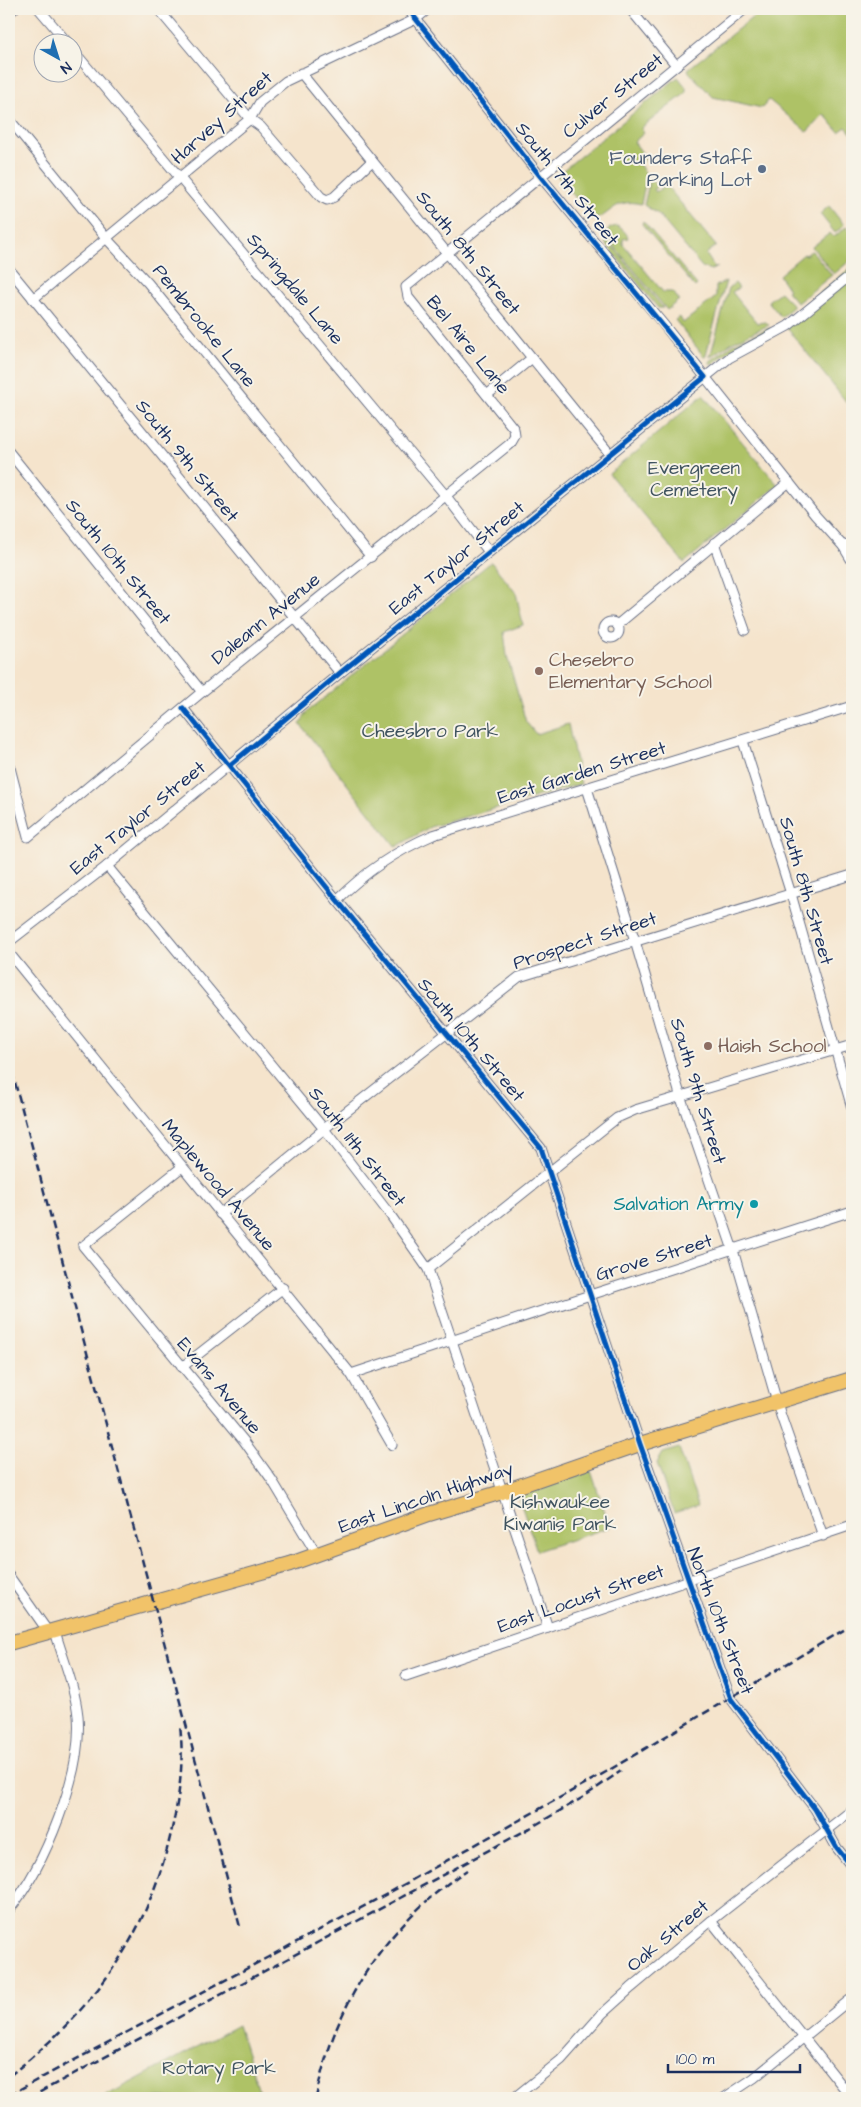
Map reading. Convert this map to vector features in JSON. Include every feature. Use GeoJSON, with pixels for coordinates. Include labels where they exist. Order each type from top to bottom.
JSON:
{"type":"FeatureCollection","features":[{"type":"Feature","properties":{"kind":"main road","name":"East Lincoln Highway"},"geometry":{"type":"LineString","coordinates":[[9,1643],[317,1555],[429,1514],[502,1492],[640,1444],[852,1379]]}},
{"type":"Feature","properties":{"kind":"street"},"geometry":{"type":"LineString","coordinates":[[9,13],[14,9]]}},
{"type":"Feature","properties":{"kind":"street"},"geometry":{"type":"LineString","coordinates":[[39,9],[59,32]]}},
{"type":"Feature","properties":{"kind":"street"},"geometry":{"type":"LineString","coordinates":[[158,9],[250,119],[261,127],[316,192],[325,199],[330,199],[372,161]]}},
{"type":"Feature","properties":{"kind":"street","name":"South 7th Street"},"geometry":{"type":"LineString","coordinates":[[408,9],[540,176],[843,546],[852,561]]}},
{"type":"Feature","properties":{"kind":"street","name":"Harvey Street"},"geometry":{"type":"LineString","coordinates":[[33,299],[250,119],[260,102],[286,81],[416,18],[428,9]]}},
{"type":"Feature","properties":{"kind":"street"},"geometry":{"type":"LineString","coordinates":[[630,9],[676,65]]}},
{"type":"Feature","properties":{"kind":"street","name":"Culver Street"},"geometry":{"type":"LineString","coordinates":[[408,284],[745,9]]}},
{"type":"Feature","properties":{"kind":"street","name":"Springdale Lane"},"geometry":{"type":"LineString","coordinates":[[82,61],[446,496],[489,552]]}},
{"type":"Feature","properties":{"kind":"street","name":"South 8th Street"},"geometry":{"type":"LineString","coordinates":[[301,73],[610,454]]}},
{"type":"Feature","properties":{"kind":"street","name":"Pembrooke Lane"},"geometry":{"type":"LineString","coordinates":[[9,119],[148,283],[371,556]]}},
{"type":"Feature","properties":{"kind":"street","name":"South 9th Street"},"geometry":{"type":"LineString","coordinates":[[9,270],[340,673]]}},
{"type":"Feature","properties":{"kind":"street","name":"East Taylor Street"},"geometry":{"type":"LineString","coordinates":[[9,942],[107,866],[340,673],[705,377],[729,358],[788,326],[852,274]]}},
{"type":"Feature","properties":{"kind":"street","name":"Bel Aire Lane"},"geometry":{"type":"LineString","coordinates":[[408,284],[405,290],[408,298],[512,425]]}},
{"type":"Feature","properties":{"kind":"street"},"geometry":{"type":"LineString","coordinates":[[487,395],[532,358]]}},
{"type":"Feature","properties":{"kind":"street","name":"Daleann Avenue"},"geometry":{"type":"LineString","coordinates":[[9,764],[28,837],[202,692],[510,443],[516,433],[512,425]]}},
{"type":"Feature","properties":{"kind":"street","name":"South 10th Street"},"geometry":{"type":"LineString","coordinates":[[9,452],[202,692]]}},
{"type":"Feature","properties":{"kind":"street"},"geometry":{"type":"LineString","coordinates":[[617,625],[789,482]]}},
{"type":"Feature","properties":{"kind":"street"},"geometry":{"type":"LineString","coordinates":[[843,546],[852,542]]}},
{"type":"Feature","properties":{"kind":"street"},"geometry":{"type":"LineString","coordinates":[[714,543],[745,630]]}},
{"type":"Feature","properties":{"kind":"street","name":"East Garden Street"},"geometry":{"type":"LineString","coordinates":[[337,900],[373,870],[408,846],[451,830],[852,706]]}},
{"type":"Feature","properties":{"kind":"street","name":"South 10th Street"},"geometry":{"type":"LineString","coordinates":[[183,708],[446,1034],[541,1148],[640,1444]]}},
{"type":"Feature","properties":{"kind":"street","name":"South 8th Street"},"geometry":{"type":"LineString","coordinates":[[743,741],[791,894],[852,1108]]}},
{"type":"Feature","properties":{"kind":"street","name":"South 9th Street"},"geometry":{"type":"LineString","coordinates":[[587,788],[635,941],[681,1098],[733,1250],[777,1403],[823,1536]]}},
{"type":"Feature","properties":{"kind":"street","name":"South 11th Street"},"geometry":{"type":"LineString","coordinates":[[107,866],[324,1129],[391,1216],[428,1269],[548,1628]]}},
{"type":"Feature","properties":{"kind":"street","name":"Prospect Street"},"geometry":{"type":"LineString","coordinates":[[220,1214],[324,1129],[519,977],[852,875]]}},
{"type":"Feature","properties":{"kind":"street","name":"Maplewood Avenue"},"geometry":{"type":"LineString","coordinates":[[9,953],[351,1374],[392,1445]]}},
{"type":"Feature","properties":{"kind":"street"},"geometry":{"type":"LineString","coordinates":[[428,1269],[617,1118],[635,1110],[681,1098],[852,1045]]}},
{"type":"Feature","properties":{"kind":"street","name":"Evans Avenue"},"geometry":{"type":"LineString","coordinates":[[182,1167],[84,1246],[182,1368],[244,1441],[272,1480],[317,1555]]}},
{"type":"Feature","properties":{"kind":"street","name":"Grove Street"},"geometry":{"type":"LineString","coordinates":[[351,1374],[852,1211]]}},
{"type":"Feature","properties":{"kind":"street"},"geometry":{"type":"LineString","coordinates":[[182,1368],[283,1288]]}},
{"type":"Feature","properties":{"kind":"street","name":"North 10th Street"},"geometry":{"type":"LineString","coordinates":[[640,1444],[731,1699],[816,1809],[837,1848],[852,1867]]}},
{"type":"Feature","properties":{"kind":"street","name":"East Locust Street"},"geometry":{"type":"LineString","coordinates":[[406,1676],[687,1580],[696,1580],[852,1525]]}},
{"type":"Feature","properties":{"kind":"street"},"geometry":{"type":"LineString","coordinates":[[9,1576],[52,1632],[76,1704],[78,1745],[73,1772],[50,1838],[28,1883],[9,1910]]}},
{"type":"Feature","properties":{"kind":"street","name":"Oak Street"},"geometry":{"type":"LineString","coordinates":[[514,2098],[561,2060],[602,2014],[711,1921],[852,1810]]}},
{"type":"Feature","properties":{"kind":"street"},"geometry":{"type":"LineString","coordinates":[[711,1921],[852,2098]]}},
{"type":"Feature","properties":{"kind":"street"},"geometry":{"type":"LineString","coordinates":[[724,2098],[754,2078],[852,1998]]}},
{"type":"Feature","properties":{"kind":"green space"},"geometry":{"type":"Polygon","coordinates":[[[763,9],[852,9],[852,134],[846,127],[839,132],[824,114],[807,132],[769,100],[762,108],[713,97],[689,72],[688,69],[763,9]]]}},
{"type":"Feature","properties":{"kind":"green space"},"geometry":{"type":"Polygon","coordinates":[[[678,77],[686,87],[686,93],[641,128],[644,133],[634,142],[646,158],[639,164],[647,175],[641,204],[624,203],[599,218],[593,219],[557,175],[678,77]]]}},
{"type":"Feature","properties":{"kind":"green space"},"geometry":{"type":"Polygon","coordinates":[[[650,178],[657,187],[654,189],[656,192],[666,185],[716,246],[706,254],[715,268],[718,267],[711,270],[702,267],[658,214],[644,205],[650,178]]]}},
{"type":"Feature","properties":{"kind":"green space"},"geometry":{"type":"Polygon","coordinates":[[[829,206],[844,225],[835,233],[820,214],[829,206]]]}},
{"type":"Feature","properties":{"kind":"green space"},"geometry":{"type":"Polygon","coordinates":[[[643,221],[697,285],[695,287],[642,224],[643,221]]]}},
{"type":"Feature","properties":{"kind":"green space"},"geometry":{"type":"Polygon","coordinates":[[[616,226],[625,232],[628,238],[623,239],[623,244],[663,292],[673,292],[679,300],[667,310],[605,235],[610,228],[616,226]]]}},
{"type":"Feature","properties":{"kind":"green space"},"geometry":{"type":"Polygon","coordinates":[[[846,227],[852,235],[852,259],[834,274],[812,247],[830,233],[834,237],[846,227]]]}},
{"type":"Feature","properties":{"kind":"green space"},"geometry":{"type":"Polygon","coordinates":[[[605,237],[663,308],[658,308],[606,244],[605,237]]]}},
{"type":"Feature","properties":{"kind":"green space"},"geometry":{"type":"Polygon","coordinates":[[[811,251],[832,275],[797,303],[787,291],[789,290],[779,275],[804,254],[806,255],[811,251]]]}},
{"type":"Feature","properties":{"kind":"green space"},"geometry":{"type":"Polygon","coordinates":[[[852,267],[852,409],[783,323],[852,267]]]}},
{"type":"Feature","properties":{"kind":"green space"},"geometry":{"type":"Polygon","coordinates":[[[726,281],[705,358],[675,320],[680,317],[683,323],[716,297],[716,286],[726,281]]]}},
{"type":"Feature","properties":{"kind":"green space"},"geometry":{"type":"Polygon","coordinates":[[[735,283],[739,288],[732,292],[757,323],[766,322],[769,325],[734,341],[710,357],[729,288],[735,283]]]}},
{"type":"Feature","properties":{"kind":"green space"},"geometry":{"type":"Polygon","coordinates":[[[780,292],[794,306],[781,317],[768,301],[780,292]]]}},
{"type":"Feature","properties":{"kind":"green space"},"geometry":{"type":"Polygon","coordinates":[[[770,328],[769,332],[736,346],[712,364],[709,362],[733,344],[770,328]]]}},
{"type":"Feature","properties":{"kind":"green space","name":"Evergreen Cemetery"},"geometry":{"type":"Polygon","coordinates":[[[703,395],[778,485],[684,563],[609,474],[703,395]]]}},
{"type":"Feature","properties":{"kind":"green space","name":"Cheesbro Park"},"geometry":{"type":"Polygon","coordinates":[[[491,562],[516,593],[523,625],[504,632],[507,656],[526,722],[536,734],[568,724],[581,784],[430,827],[396,847],[300,724],[307,712],[491,562]]]}},
{"type":"Feature","properties":{"kind":"green space"},"geometry":{"type":"Polygon","coordinates":[[[679,1448],[698,1505],[674,1513],[657,1463],[663,1453],[679,1448]]]}},
{"type":"Feature","properties":{"kind":"green space","name":"Kishwaukee Kiwanis Park"},"geometry":{"type":"Polygon","coordinates":[[[591,1471],[610,1527],[537,1551],[518,1496],[591,1471]]]}},
{"type":"Feature","properties":{"kind":"green space","name":"Rotary Park"},"geometry":{"type":"Polygon","coordinates":[[[238,2025],[261,2098],[102,2098],[238,2025]]]}},
{"type":"Feature","properties":{"kind":"railway"},"geometry":{"type":"LineString","coordinates":[[9,1060],[240,1927]]}},
{"type":"Feature","properties":{"kind":"railway"},"geometry":{"type":"LineString","coordinates":[[9,2095],[385,1895],[606,1772],[852,1625]]}},
{"type":"Feature","properties":{"kind":"railway"},"geometry":{"type":"LineString","coordinates":[[9,2076],[40,2050],[93,1995],[115,1965],[134,1934],[150,1900],[163,1863],[173,1824],[181,1775],[180,1726]]}},
{"type":"Feature","properties":{"kind":"railway"},"geometry":{"type":"LineString","coordinates":[[525,1831],[582,1798],[621,1771]]}},
{"type":"Feature","properties":{"kind":"railway"},"geometry":{"type":"LineString","coordinates":[[29,2098],[530,1828]]}},
{"type":"Feature","properties":{"kind":"railway"},"geometry":{"type":"LineString","coordinates":[[316,2098],[324,2063],[336,2030],[368,1969],[412,1915],[438,1891],[467,1870]]}},
{"type":"Feature","properties":{"kind":"cycle path"},"geometry":{"type":"LineString","coordinates":[[230,765],[340,673],[705,377],[540,176],[408,9]]}},
{"type":"Feature","properties":{"kind":"cycle path"},"geometry":{"type":"LineString","coordinates":[[183,708],[337,900],[541,1148],[640,1444],[731,1699],[815,1809],[837,1848],[852,1867]]}},
{"type":"Feature","properties":{"kind":"place","name":"Founders Staff Parking Lot"},"geometry":{"type":"Point","coordinates":[762,169]}},
{"type":"Feature","properties":{"kind":"place","name":"Chesebro Elementary School"},"geometry":{"type":"Point","coordinates":[539,671]}},
{"type":"Feature","properties":{"kind":"place","name":"Haish School"},"geometry":{"type":"Point","coordinates":[708,1046]}},
{"type":"Feature","properties":{"kind":"place","name":"Salvation Army"},"geometry":{"type":"Point","coordinates":[754,1204]}}]}
